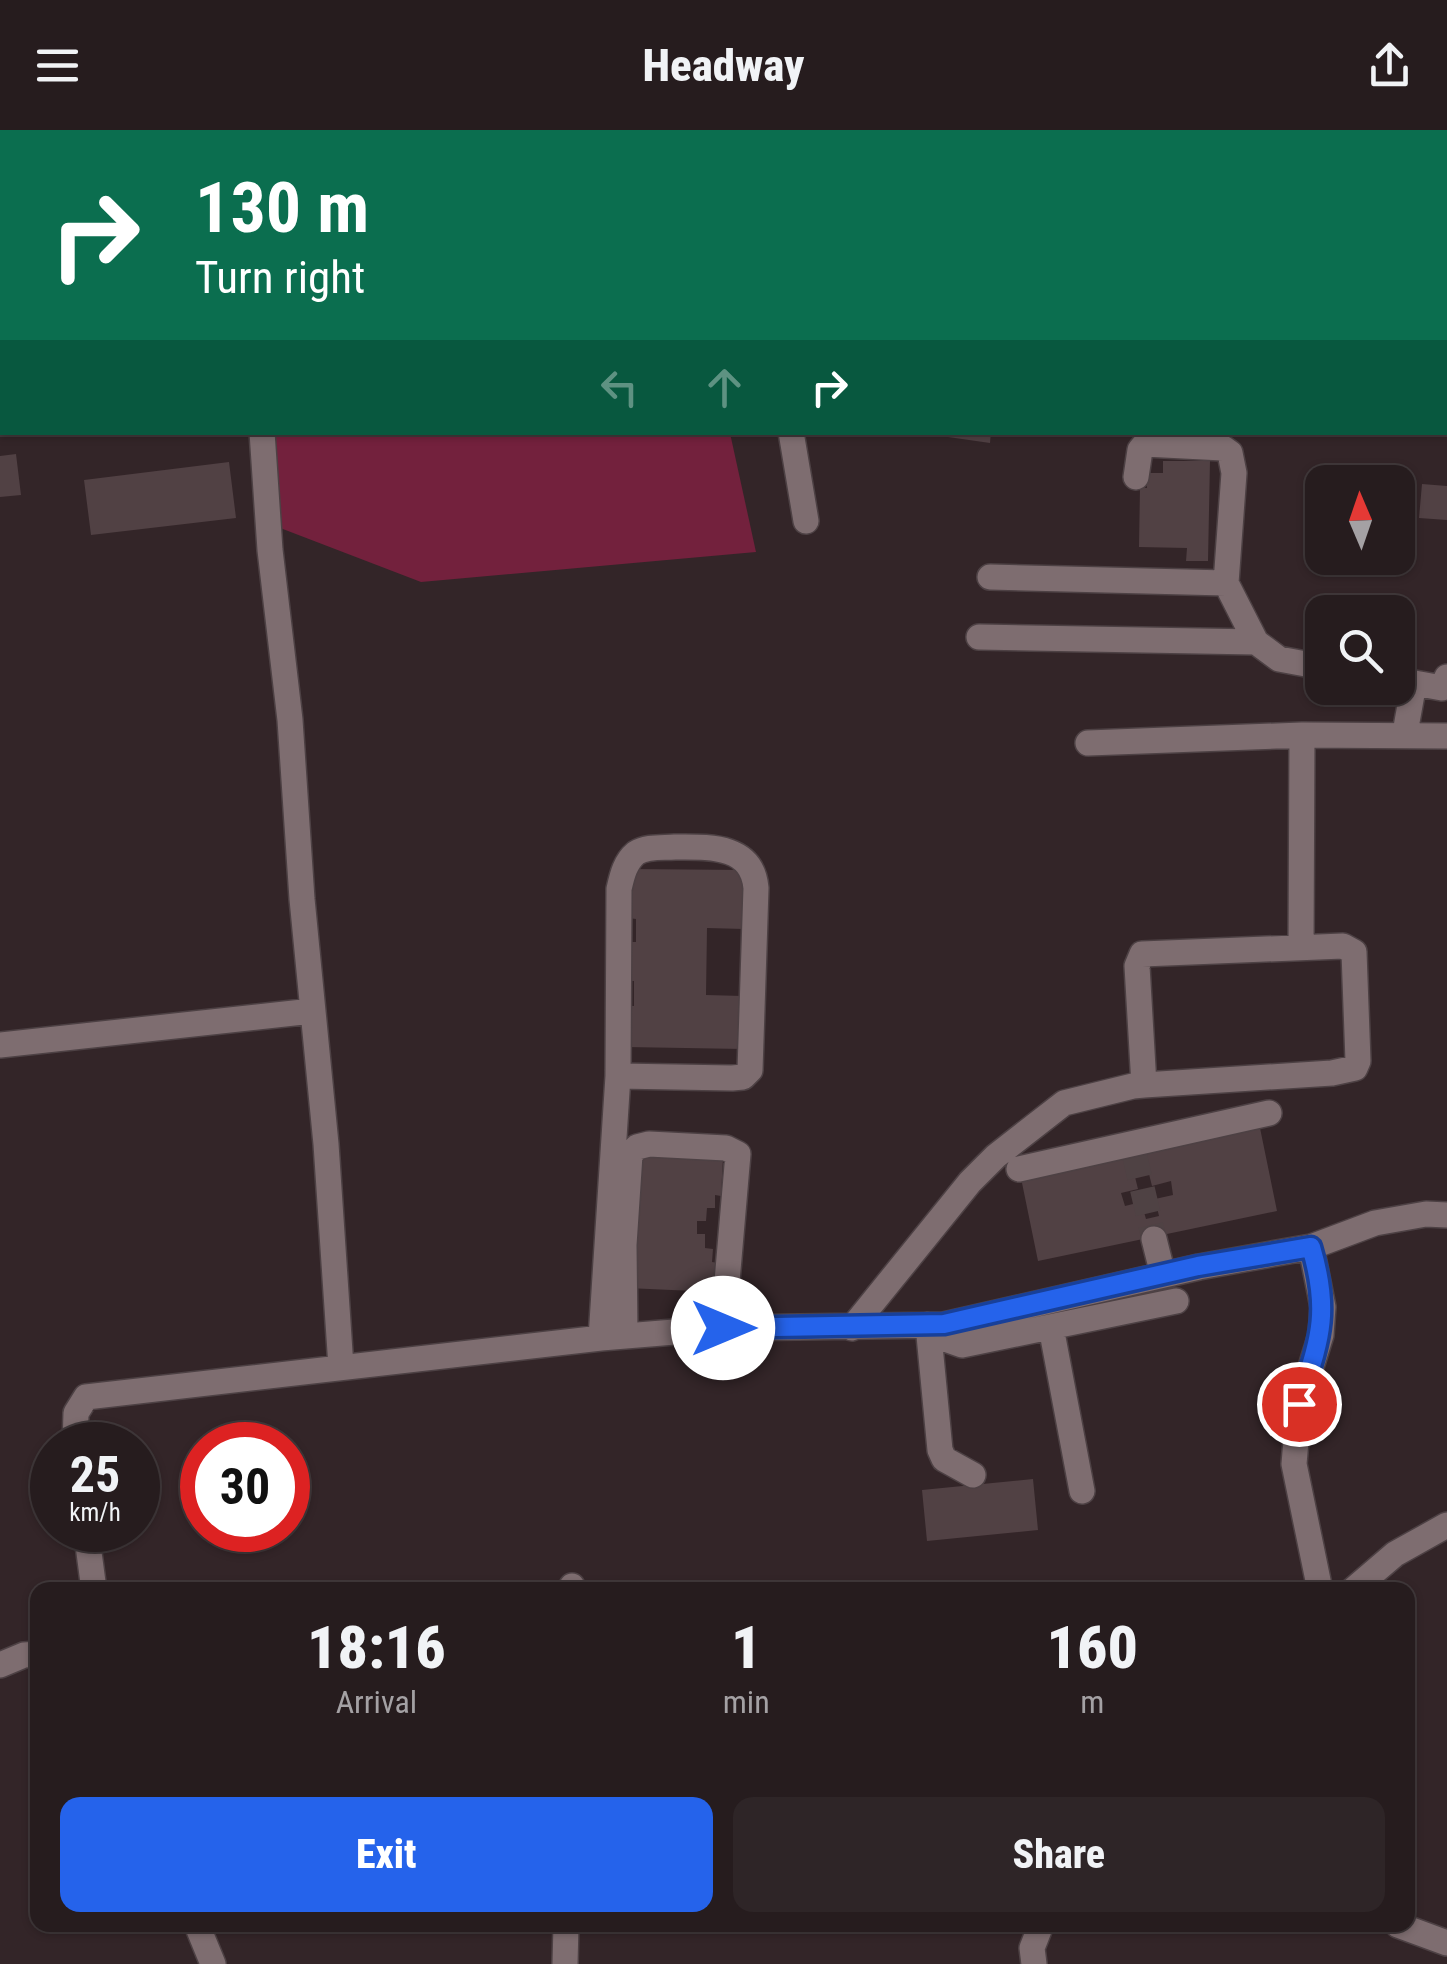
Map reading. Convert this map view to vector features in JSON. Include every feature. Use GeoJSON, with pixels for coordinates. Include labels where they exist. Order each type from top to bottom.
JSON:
{"type":"FeatureCollection","features":[{"type":"Feature","properties":{"kind":"street"},"geometry":{"type":"LineString","coordinates":[[262,435],[270,550],[290,720],[342,1367]]}},
{"type":"Feature","properties":{"kind":"street"},"geometry":{"type":"LineString","coordinates":[[792,435],[806,521]]}},
{"type":"Feature","properties":{"kind":"street"},"geometry":{"type":"LineString","coordinates":[[1136,476],[1140,450],[1145,444],[1223,448],[1230,453],[1234,473],[1226,583],[1256,642],[1279,658],[1305,663]]}},
{"type":"Feature","properties":{"kind":"street"},"geometry":{"type":"LineString","coordinates":[[990,577],[1226,583]]}},
{"type":"Feature","properties":{"kind":"street"},"geometry":{"type":"LineString","coordinates":[[979,637],[1256,642]]}},
{"type":"Feature","properties":{"kind":"street"},"geometry":{"type":"LineString","coordinates":[[1415,684],[1442,688],[1447,676]]}},
{"type":"Feature","properties":{"kind":"street"},"geometry":{"type":"LineString","coordinates":[[1405,733],[1406,705]]}},
{"type":"Feature","properties":{"kind":"street"},"geometry":{"type":"LineString","coordinates":[[1301,947],[1302,735]]}},
{"type":"Feature","properties":{"kind":"street"},"geometry":{"type":"LineString","coordinates":[[1088,744],[1302,735],[1447,736]]}},
{"type":"Feature","properties":{"kind":"street"},"geometry":{"type":"LineString","coordinates":[[613,1337],[619,888],[624,869],[634,854],[647,848],[718,846],[735,854],[749,864],[756,888],[750,1070],[743,1077],[732,1078],[618,1076]]}},
{"type":"Feature","properties":{"kind":"street"},"geometry":{"type":"LineString","coordinates":[[852,1328],[970,1182],[996,1156],[1064,1103],[1144,1085],[1332,1073],[1355,1068],[1358,1061],[1354,952],[1343,946],[1142,954],[1137,966],[1144,1085]]}},
{"type":"Feature","properties":{"kind":"street"},"geometry":{"type":"LineString","coordinates":[[0,1045],[312,1011]]}},
{"type":"Feature","properties":{"kind":"street"},"geometry":{"type":"LineString","coordinates":[[1019,1169],[1133,1148],[1270,1113]]}},
{"type":"Feature","properties":{"kind":"street"},"geometry":{"type":"LineString","coordinates":[[613,1337],[630,1155],[637,1147],[648,1144],[726,1148],[738,1154],[723,1328]]}},
{"type":"Feature","properties":{"kind":"street"},"geometry":{"type":"LineString","coordinates":[[76,1422],[86,1397],[342,1367],[723,1328],[944,1324],[1311,1247],[1375,1223],[1426,1214],[1447,1215]]}},
{"type":"Feature","properties":{"kind":"street"},"geometry":{"type":"LineString","coordinates":[[1154,1238],[1163,1275]]}},
{"type":"Feature","properties":{"kind":"street"},"geometry":{"type":"LineString","coordinates":[[1311,1247],[1323,1306],[1321,1334],[1299,1404],[1294,1464],[1318,1582]]}},
{"type":"Feature","properties":{"kind":"street"},"geometry":{"type":"LineString","coordinates":[[928,1325],[942,1338],[962,1345],[1176,1301]]}},
{"type":"Feature","properties":{"kind":"street"},"geometry":{"type":"LineString","coordinates":[[928,1325],[940,1450],[944,1459],[972,1474]]}},
{"type":"Feature","properties":{"kind":"street"},"geometry":{"type":"LineString","coordinates":[[1051,1326],[1082,1491]]}},
{"type":"Feature","properties":{"kind":"street"},"geometry":{"type":"LineString","coordinates":[[1362,1582],[1395,1554],[1447,1525]]}},
{"type":"Feature","properties":{"kind":"street"},"geometry":{"type":"LineString","coordinates":[[89,1552],[93,1582]]}},
{"type":"Feature","properties":{"kind":"street"},"geometry":{"type":"LineString","coordinates":[[0,1665],[30,1656]]}},
{"type":"Feature","properties":{"kind":"street"},"geometry":{"type":"LineString","coordinates":[[1415,1931],[1447,1943]]}},
{"type":"Feature","properties":{"kind":"street"},"geometry":{"type":"LineString","coordinates":[[200,1932],[212,1964]]}},
{"type":"Feature","properties":{"kind":"street"},"geometry":{"type":"LineString","coordinates":[[564,1964],[566,1932]]}},
{"type":"Feature","properties":{"kind":"street"},"geometry":{"type":"LineString","coordinates":[[1034,1964],[1032,1948],[1038,1932]]}},
{"type":"Feature","properties":{"kind":"shaded area"},"geometry":{"type":"Polygon","coordinates":[[[261,435],[730,435],[756,552],[421,582],[275,526],[261,435]]]}},
{"type":"Feature","properties":{"kind":"building"},"geometry":{"type":"Polygon","coordinates":[[[941,435],[991,435],[990,443],[941,435]]]}},
{"type":"Feature","properties":{"kind":"building"},"geometry":{"type":"Polygon","coordinates":[[[16,454],[21,495],[0,497],[0,456],[16,454]]]}},
{"type":"Feature","properties":{"kind":"building"},"geometry":{"type":"Polygon","coordinates":[[[1163,461],[1210,461],[1208,561],[1186,561],[1187,548],[1139,547],[1140,488],[1147,488],[1147,473],[1163,473],[1163,461]]]}},
{"type":"Feature","properties":{"kind":"building"},"geometry":{"type":"Polygon","coordinates":[[[229,462],[236,518],[91,535],[84,480],[229,462]]]}},
{"type":"Feature","properties":{"kind":"building"},"geometry":{"type":"Polygon","coordinates":[[[1422,484],[1447,486],[1447,520],[1419,518],[1422,484]]]}},
{"type":"Feature","properties":{"kind":"building"},"geometry":{"type":"Polygon","coordinates":[[[628,869],[745,870],[744,929],[707,928],[706,995],[743,996],[743,1049],[626,1047],[626,1006],[634,1006],[634,981],[627,981],[628,942],[636,942],[636,919],[628,918],[628,869]]]}},
{"type":"Feature","properties":{"kind":"building"},"geometry":{"type":"Polygon","coordinates":[[[1260,1128],[1277,1211],[1038,1261],[1021,1178],[1260,1128]],[[1148,1170],[1134,1173],[1138,1189],[1121,1193],[1125,1206],[1141,1202],[1146,1219],[1159,1216],[1155,1199],[1173,1195],[1171,1181],[1152,1186],[1148,1170]]]}},
{"type":"Feature","properties":{"kind":"building"},"geometry":{"type":"Polygon","coordinates":[[[641,1154],[723,1158],[721,1196],[715,1195],[715,1208],[707,1208],[706,1221],[697,1221],[697,1234],[705,1234],[705,1248],[713,1249],[712,1262],[718,1263],[716,1292],[627,1288],[641,1154]]]}},
{"type":"Feature","properties":{"kind":"building"},"geometry":{"type":"Polygon","coordinates":[[[1033,1479],[1038,1530],[927,1541],[922,1490],[1033,1479]]]}},
{"type":"Feature","properties":{"kind":"tunnel"},"geometry":{"type":"LineString","coordinates":[[1134,1153],[1154,1239]]}},
{"type":"Feature","properties":{"kind":"route"},"geometry":{"type":"LineString","coordinates":[[723,1328],[944,1324],[1198,1266],[1311,1247],[1323,1306],[1321,1334],[1299,1404]]}}]}
